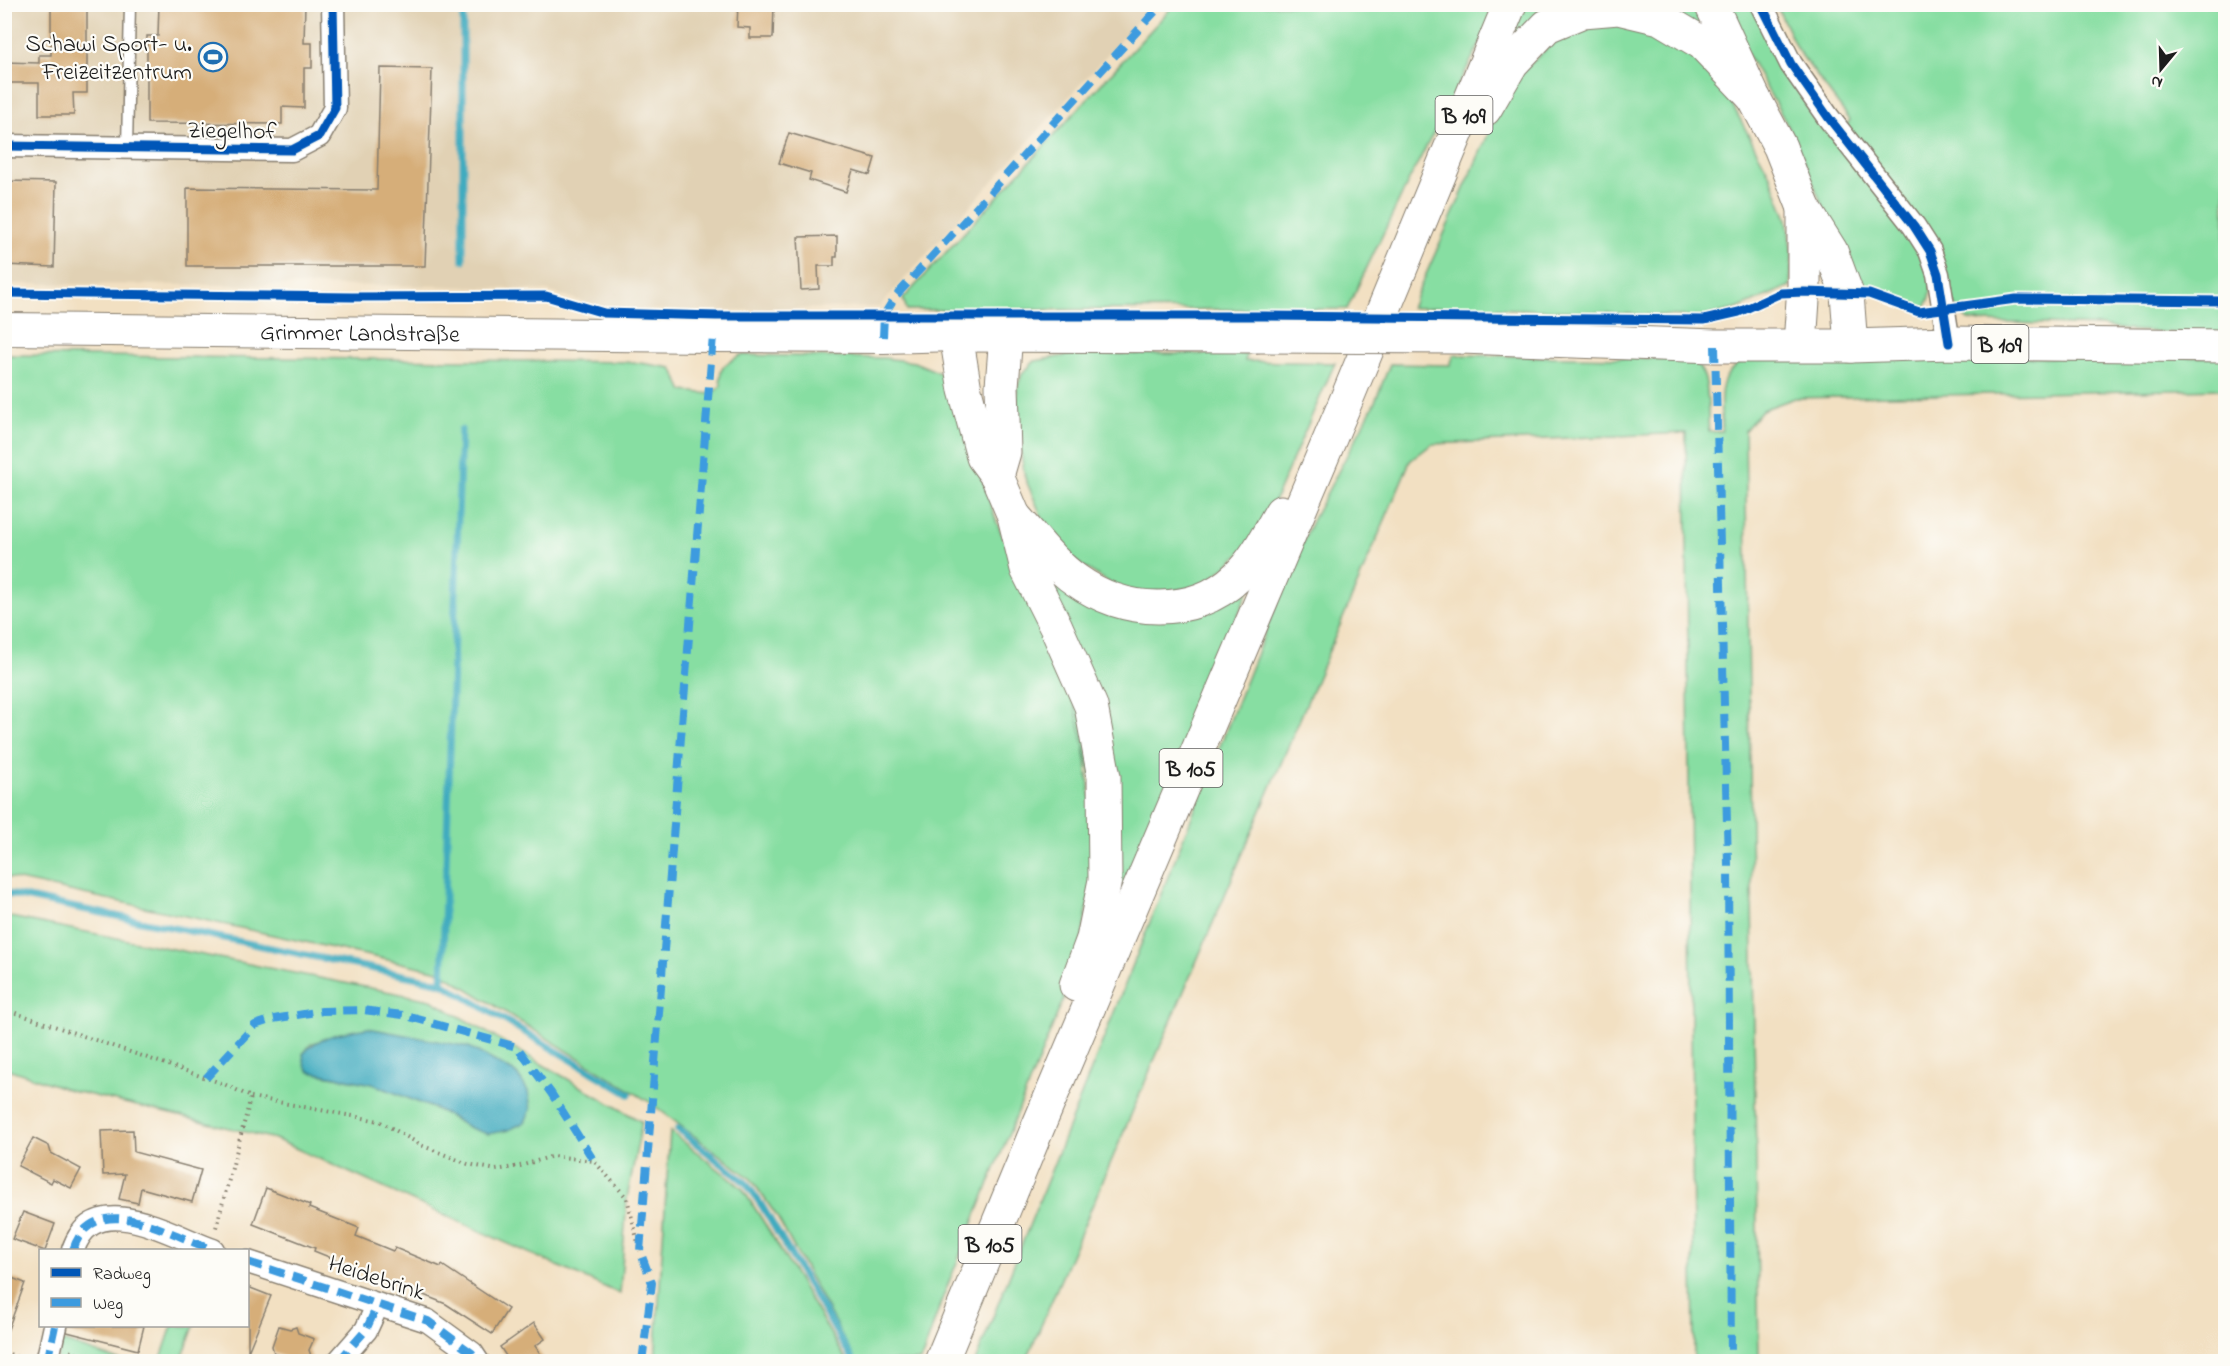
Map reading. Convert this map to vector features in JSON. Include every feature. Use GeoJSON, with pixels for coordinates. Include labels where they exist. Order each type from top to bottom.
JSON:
{"type":"FeatureCollection","features":[{"type":"Feature","properties":{"kind":"main road","name":"B 109"},"geometry":{"type":"LineString","coordinates":[[1343,408],[1510,4]]}},
{"type":"Feature","properties":{"kind":"main road"},"geometry":{"type":"LineString","coordinates":[[1711,4],[1754,98],[1780,147],[1803,208],[1831,251],[1847,294],[1851,346]]}},
{"type":"Feature","properties":{"kind":"main road"},"geometry":{"type":"LineString","coordinates":[[1418,225],[1512,63],[1547,26],[1583,11],[1618,8],[1660,18],[1702,43],[1754,98]]}},
{"type":"Feature","properties":{"kind":"main road"},"geometry":{"type":"LineString","coordinates":[[1800,345],[1804,292],[1803,208]]}},
{"type":"Feature","properties":{"kind":"main road","name":"Grimmer Landstraße"},"geometry":{"type":"LineString","coordinates":[[4,329],[713,336],[956,335]]}},
{"type":"Feature","properties":{"kind":"main road"},"geometry":{"type":"LineString","coordinates":[[997,476],[1004,452],[1002,386],[1006,334]]}},
{"type":"Feature","properties":{"kind":"main road","name":"B 109"},"geometry":{"type":"LineString","coordinates":[[956,335],[1460,337],[1715,345],[2226,346]]}},
{"type":"Feature","properties":{"kind":"main road"},"geometry":{"type":"LineString","coordinates":[[956,335],[965,390],[984,457],[997,476],[1014,516],[1027,569],[1091,706],[1104,777],[1105,880],[1093,939],[1038,1081],[1038,1127]]}},
{"type":"Feature","properties":{"kind":"main road"},"geometry":{"type":"LineString","coordinates":[[1014,516],[1074,579],[1094,592],[1117,602],[1140,606],[1167,607],[1193,602],[1214,594],[1238,577],[1256,554],[1343,408]]}},
{"type":"Feature","properties":{"kind":"main road","name":"B 105"},"geometry":{"type":"LineString","coordinates":[[941,1362],[1038,1127],[1343,408]]}},
{"type":"Feature","properties":{"kind":"street","name":"Ziegelhof"},"geometry":{"type":"LineString","coordinates":[[4,146],[292,150],[319,136],[335,108],[333,4]]}},
{"type":"Feature","properties":{"kind":"street"},"geometry":{"type":"LineString","coordinates":[[1761,4],[1791,64],[1864,165],[1914,226],[1930,251],[1938,274],[1949,344]]}},
{"type":"Feature","properties":{"kind":"street"},"geometry":{"type":"LineString","coordinates":[[74,1249],[86,1227],[104,1218],[129,1218],[208,1249]]}},
{"type":"Feature","properties":{"kind":"street","name":"Heidebrink"},"geometry":{"type":"LineString","coordinates":[[249,1262],[428,1322],[472,1353],[478,1362]]}},
{"type":"Feature","properties":{"kind":"street"},"geometry":{"type":"LineString","coordinates":[[338,1362],[366,1330],[377,1306]]}},
{"type":"Feature","properties":{"kind":"street"},"geometry":{"type":"LineString","coordinates":[[47,1362],[55,1327]]}},
{"type":"Feature","properties":{"kind":"lane"},"geometry":{"type":"LineString","coordinates":[[127,148],[130,4]]}},
{"type":"Feature","properties":{"kind":"path"},"geometry":{"type":"LineString","coordinates":[[4,1009],[224,1084],[251,1097],[379,1120],[423,1146],[468,1164],[496,1170],[520,1166],[553,1156],[594,1161],[627,1198],[640,1251]]}},
{"type":"Feature","properties":{"kind":"path"},"geometry":{"type":"LineString","coordinates":[[211,1249],[251,1097]]}},
{"type":"Feature","properties":{"kind":"shaded area"},"geometry":{"type":"Polygon","coordinates":[[[5,5],[1152,5],[879,307],[704,311],[608,309],[547,291],[439,286],[5,284],[5,5]]]}},
{"type":"Feature","properties":{"kind":"green space"},"geometry":{"type":"Polygon","coordinates":[[[1174,5],[1497,5],[1487,30],[1410,178],[1347,309],[907,310],[903,299],[1174,5]]]}},
{"type":"Feature","properties":{"kind":"green space"},"geometry":{"type":"Polygon","coordinates":[[[1525,5],[1576,5],[1503,56],[1525,5]]]}},
{"type":"Feature","properties":{"kind":"green space"},"geometry":{"type":"Polygon","coordinates":[[[1649,5],[1701,5],[1730,59],[1649,5]]]}},
{"type":"Feature","properties":{"kind":"green space"},"geometry":{"type":"Polygon","coordinates":[[[1720,5],[1752,5],[1927,253],[1931,291],[1927,304],[1922,309],[1874,293],[1858,291],[1794,137],[1720,5]]]}},
{"type":"Feature","properties":{"kind":"green space"},"geometry":{"type":"Polygon","coordinates":[[[1776,5],[2225,5],[2225,336],[2126,330],[2102,326],[1968,320],[1959,311],[1844,129],[1850,120],[1797,49],[1776,5]]]}},
{"type":"Feature","properties":{"kind":"green space"},"geometry":{"type":"Polygon","coordinates":[[[1623,17],[1703,59],[1725,91],[1771,177],[1787,219],[1792,256],[1790,286],[1737,309],[1700,317],[1471,307],[1411,308],[1511,83],[1571,25],[1623,17]]]}},
{"type":"Feature","properties":{"kind":"green space"},"geometry":{"type":"Polygon","coordinates":[[[1075,354],[1247,354],[1245,361],[1335,363],[1258,538],[1202,587],[1134,598],[1063,554],[1044,522],[1025,478],[1018,435],[1017,388],[1022,374],[1035,361],[1075,354]]]}},
{"type":"Feature","properties":{"kind":"green space"},"geometry":{"type":"Polygon","coordinates":[[[5,355],[633,362],[672,368],[683,391],[711,394],[721,386],[724,366],[741,355],[884,358],[914,362],[938,372],[951,386],[997,523],[1080,712],[1097,851],[1078,963],[941,1302],[921,1361],[856,1361],[776,1215],[751,1179],[648,1101],[439,971],[5,877],[5,355]]]}},
{"type":"Feature","properties":{"kind":"green space"},"geometry":{"type":"Polygon","coordinates":[[[1454,355],[1687,359],[1696,364],[1705,380],[1709,432],[1722,431],[1722,388],[1729,372],[1748,358],[2225,357],[2225,389],[1795,398],[1762,410],[1745,430],[1759,1361],[1694,1361],[1686,433],[1432,444],[1410,461],[1026,1361],[975,1362],[1268,625],[1312,521],[1374,404],[1390,364],[1450,365],[1454,355]]]}},
{"type":"Feature","properties":{"kind":"green space"},"geometry":{"type":"Polygon","coordinates":[[[1054,578],[1082,599],[1252,582],[1122,894],[1113,891],[1115,874],[1045,583],[1054,578]]]}},
{"type":"Feature","properties":{"kind":"green space"},"geometry":{"type":"Polygon","coordinates":[[[5,916],[431,1000],[642,1122],[627,1198],[620,1294],[275,1139],[70,1090],[5,1068],[5,916]],[[340,1033],[311,1044],[303,1054],[324,1075],[373,1084],[440,1111],[470,1128],[517,1074],[469,1047],[340,1033]]]}},
{"type":"Feature","properties":{"kind":"green space"},"geometry":{"type":"Polygon","coordinates":[[[670,1131],[742,1188],[847,1361],[655,1361],[670,1131]]]}},
{"type":"Feature","properties":{"kind":"green space"},"geometry":{"type":"Polygon","coordinates":[[[172,1327],[194,1327],[181,1361],[160,1361],[172,1327]]]}},
{"type":"Feature","properties":{"kind":"green space"},"geometry":{"type":"Polygon","coordinates":[[[62,1341],[121,1361],[56,1362],[62,1341]]]}},
{"type":"Feature","properties":{"kind":"water"},"geometry":{"type":"Polygon","coordinates":[[[368,1028],[469,1047],[517,1074],[528,1091],[531,1109],[525,1122],[509,1130],[488,1134],[470,1128],[440,1111],[373,1084],[310,1072],[305,1066],[303,1054],[316,1042],[332,1035],[368,1028]]]}},
{"type":"Feature","properties":{"kind":"building"},"geometry":{"type":"Polygon","coordinates":[[[159,4],[305,4],[304,43],[312,43],[312,68],[304,68],[304,108],[282,107],[282,124],[147,123],[147,36],[158,36],[159,4]]]}},
{"type":"Feature","properties":{"kind":"building"},"geometry":{"type":"Polygon","coordinates":[[[738,4],[774,4],[773,38],[750,38],[750,28],[737,27],[738,4]]]}},
{"type":"Feature","properties":{"kind":"building"},"geometry":{"type":"Polygon","coordinates":[[[51,6],[87,6],[87,93],[73,93],[74,115],[39,115],[39,83],[4,83],[4,62],[39,63],[39,55],[51,55],[51,6]]]}},
{"type":"Feature","properties":{"kind":"building"},"geometry":{"type":"Polygon","coordinates":[[[380,68],[432,69],[425,266],[187,266],[187,188],[377,190],[380,68]]]}},
{"type":"Feature","properties":{"kind":"building"},"geometry":{"type":"Polygon","coordinates":[[[789,133],[875,158],[870,175],[853,170],[846,192],[809,180],[811,173],[779,163],[789,133]]]}},
{"type":"Feature","properties":{"kind":"building"},"geometry":{"type":"Polygon","coordinates":[[[4,181],[56,182],[54,267],[4,265],[4,181]]]}},
{"type":"Feature","properties":{"kind":"building"},"geometry":{"type":"Polygon","coordinates":[[[837,236],[837,257],[834,257],[834,266],[818,266],[819,289],[801,290],[798,237],[837,236]]]}},
{"type":"Feature","properties":{"kind":"building"},"geometry":{"type":"Polygon","coordinates":[[[133,1130],[134,1152],[201,1170],[192,1202],[141,1188],[138,1203],[119,1199],[125,1174],[103,1175],[101,1131],[133,1130]]]}},
{"type":"Feature","properties":{"kind":"building"},"geometry":{"type":"Polygon","coordinates":[[[33,1138],[49,1146],[51,1153],[81,1169],[71,1188],[53,1179],[51,1183],[18,1166],[33,1138]]]}},
{"type":"Feature","properties":{"kind":"building"},"geometry":{"type":"Polygon","coordinates":[[[266,1188],[359,1228],[356,1236],[393,1251],[395,1248],[441,1267],[442,1265],[508,1309],[492,1334],[446,1304],[253,1224],[266,1188]]]}},
{"type":"Feature","properties":{"kind":"building"},"geometry":{"type":"Polygon","coordinates":[[[23,1212],[55,1224],[46,1249],[12,1239],[23,1212]]]}},
{"type":"Feature","properties":{"kind":"building"},"geometry":{"type":"Polygon","coordinates":[[[4,1275],[25,1283],[7,1332],[4,1332],[4,1275]]]}},
{"type":"Feature","properties":{"kind":"building"},"geometry":{"type":"Polygon","coordinates":[[[249,1287],[271,1296],[248,1352],[249,1327],[249,1287]]]}},
{"type":"Feature","properties":{"kind":"building"},"geometry":{"type":"Polygon","coordinates":[[[534,1323],[545,1339],[535,1346],[546,1362],[510,1362],[500,1347],[534,1323]]]}},
{"type":"Feature","properties":{"kind":"building"},"geometry":{"type":"Polygon","coordinates":[[[279,1326],[290,1329],[296,1327],[298,1333],[314,1339],[309,1350],[313,1362],[297,1362],[274,1353],[272,1346],[279,1326]]]}},
{"type":"Feature","properties":{"kind":"building"},"geometry":{"type":"Polygon","coordinates":[[[68,1327],[144,1327],[138,1350],[67,1332],[68,1327]]]}},
{"type":"Feature","properties":{"kind":"waterway"},"geometry":{"type":"LineString","coordinates":[[463,4],[463,260]]}},
{"type":"Feature","properties":{"kind":"waterway"},"geometry":{"type":"LineString","coordinates":[[442,983],[461,430]]}},
{"type":"Feature","properties":{"kind":"waterway"},"geometry":{"type":"LineString","coordinates":[[4,893],[442,983],[629,1094]]}},
{"type":"Feature","properties":{"kind":"waterway"},"geometry":{"type":"LineString","coordinates":[[678,1129],[746,1183],[762,1206],[854,1362]]}},
{"type":"Feature","properties":{"kind":"marked path"},"geometry":{"type":"LineString","coordinates":[[883,337],[884,315],[895,297],[1162,4]]}},
{"type":"Feature","properties":{"kind":"marked path"},"geometry":{"type":"LineString","coordinates":[[642,1362],[652,1283],[640,1251],[713,336]]}},
{"type":"Feature","properties":{"kind":"marked path"},"geometry":{"type":"LineString","coordinates":[[1715,346],[1728,864],[1731,1362]]}},
{"type":"Feature","properties":{"kind":"marked path"},"geometry":{"type":"LineString","coordinates":[[206,1078],[255,1025],[273,1019],[322,1011],[363,1010],[403,1015],[517,1047],[551,1093],[594,1161]]}},
{"type":"Feature","properties":{"kind":"marked path"},"geometry":{"type":"LineString","coordinates":[[74,1249],[83,1231],[98,1221],[116,1218],[156,1227],[211,1249]]}},
{"type":"Feature","properties":{"kind":"marked path"},"geometry":{"type":"LineString","coordinates":[[249,1262],[428,1321],[472,1353],[478,1362]]}},
{"type":"Feature","properties":{"kind":"marked path"},"geometry":{"type":"LineString","coordinates":[[338,1362],[366,1330],[377,1306]]}},
{"type":"Feature","properties":{"kind":"marked path"},"geometry":{"type":"LineString","coordinates":[[47,1362],[55,1327]]}},
{"type":"Feature","properties":{"kind":"cycle path"},"geometry":{"type":"LineString","coordinates":[[4,146],[292,150],[319,136],[335,108],[333,4]]}},
{"type":"Feature","properties":{"kind":"cycle path"},"geometry":{"type":"LineString","coordinates":[[1761,4],[1791,64],[1828,117],[1914,226],[1930,251],[1938,274],[1949,343]]}},
{"type":"Feature","properties":{"kind":"cycle path"},"geometry":{"type":"LineString","coordinates":[[4,293],[352,297],[546,296],[604,313],[716,316],[1265,316],[1704,320],[1739,312],[1781,293],[1804,292],[1869,294],[1919,312],[2016,299],[2226,301]]}},
{"type":"Feature","properties":{"kind":"place","name":"Schawi Sport- u. Freizeitzentrum"},"geometry":{"type":"Point","coordinates":[213,57]}}]}
